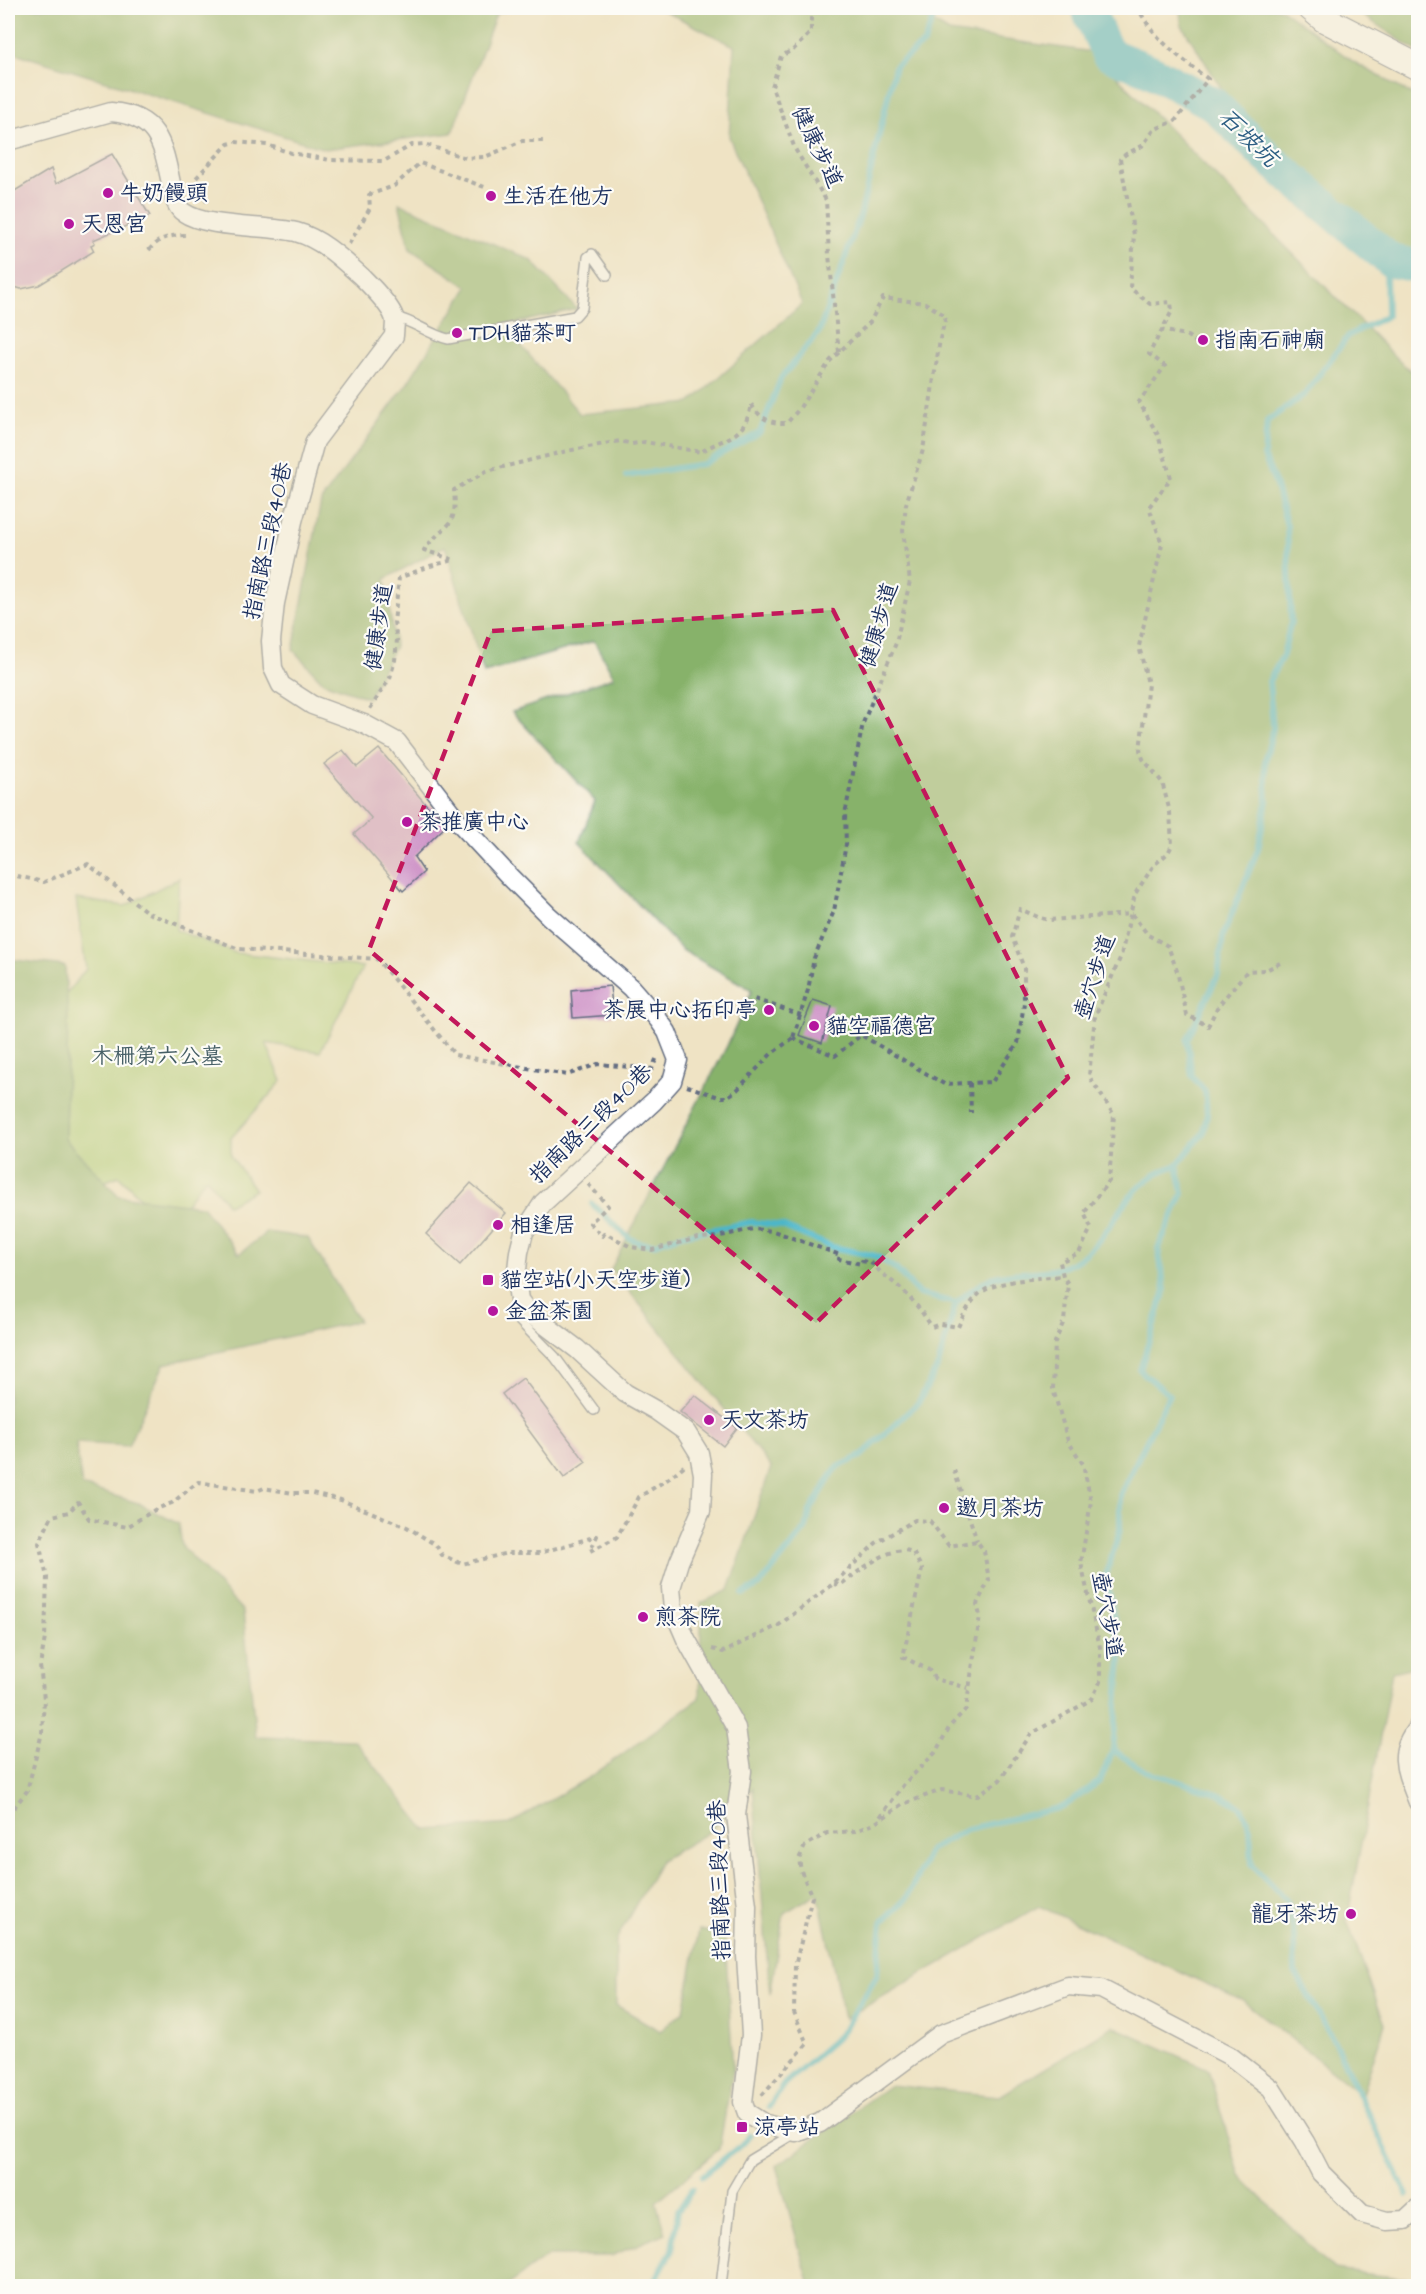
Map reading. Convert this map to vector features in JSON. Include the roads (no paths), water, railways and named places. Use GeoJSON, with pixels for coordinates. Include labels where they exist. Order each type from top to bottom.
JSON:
{"type":"FeatureCollection","features":[{"type":"Feature","properties":{"kind":"street"},"geometry":{"type":"LineString","coordinates":[[1311,8],[1324,19],[1419,67]]}},
{"type":"Feature","properties":{"kind":"street"},"geometry":{"type":"LineString","coordinates":[[8,141],[111,112],[127,113],[145,121],[159,138],[175,202],[182,212],[220,224],[298,232],[341,257],[376,291],[394,317]]}},
{"type":"Feature","properties":{"kind":"street","name":"指南路三段40巷"},"geometry":{"type":"LineString","coordinates":[[394,317],[394,336],[315,441],[275,603],[271,641],[273,668],[281,685],[312,705],[364,723],[397,742],[457,820],[501,868],[549,916],[631,988],[667,1032],[678,1060],[672,1081],[654,1101],[543,1203],[524,1232],[516,1278],[519,1300],[528,1312],[577,1349],[625,1393],[686,1431],[699,1452],[704,1474],[701,1511],[679,1562],[671,1588],[673,1609],[686,1639],[736,1728],[742,1771],[736,1815],[747,1906],[746,1956],[751,2035],[743,2102],[747,2113],[763,2123],[795,2132]]}},
{"type":"Feature","properties":{"kind":"street"},"geometry":{"type":"LineString","coordinates":[[1419,1727],[1405,1749],[1405,1766],[1419,1802]]}},
{"type":"Feature","properties":{"kind":"street"},"geometry":{"type":"LineString","coordinates":[[795,2132],[820,2122],[941,2034],[1068,1986],[1101,1989],[1230,2055],[1271,2088],[1305,2142],[1321,2174],[1362,2214],[1388,2221],[1412,2223],[1419,2208]]}},
{"type":"Feature","properties":{"kind":"lane"},"geometry":{"type":"LineString","coordinates":[[394,317],[410,320],[432,335],[448,339],[575,316],[582,308],[588,257],[592,254],[607,275]]}},
{"type":"Feature","properties":{"kind":"lane"},"geometry":{"type":"LineString","coordinates":[[519,1300],[514,1315],[555,1357],[594,1410]]}},
{"type":"Feature","properties":{"kind":"lane"},"geometry":{"type":"LineString","coordinates":[[721,2286],[732,2191],[750,2160],[795,2132]]}},
{"type":"Feature","properties":{"kind":"waterway"},"geometry":{"type":"LineString","coordinates":[[626,476],[703,464],[760,432],[781,378],[819,332],[861,213],[895,66],[924,43],[937,8]]}},
{"type":"Feature","properties":{"kind":"waterway","name":"石坡坑"},"geometry":{"type":"LineString","coordinates":[[1087,8],[1108,54],[1151,71],[1213,104],[1268,158],[1391,261],[1418,266]]}},
{"type":"Feature","properties":{"kind":"waterway"},"geometry":{"type":"LineString","coordinates":[[769,2107],[784,2084],[840,2035],[877,1975],[882,1922],[907,1898],[930,1850],[967,1829],[1063,1807],[1100,1781],[1113,1750],[1121,1659],[1106,1574],[1120,1530],[1120,1495],[1169,1395],[1140,1370],[1165,1290],[1158,1248],[1183,1193],[1177,1165],[1204,1132],[1207,1114],[1205,1091],[1192,1076],[1187,1040],[1218,975],[1223,936],[1258,849],[1267,801],[1265,762],[1273,728],[1269,681],[1283,655],[1291,621],[1287,526],[1275,483],[1264,456],[1267,421],[1305,394],[1349,335],[1387,316],[1386,271],[1391,261]]}},
{"type":"Feature","properties":{"kind":"waterway"},"geometry":{"type":"LineString","coordinates":[[592,1204],[629,1238],[640,1243],[655,1244],[682,1235],[752,1222],[782,1226],[832,1247],[876,1256],[896,1269],[919,1294],[956,1303],[992,1278],[1008,1274],[1051,1270],[1071,1264],[1093,1247],[1132,1194],[1158,1173],[1177,1165]]}},
{"type":"Feature","properties":{"kind":"waterway"},"geometry":{"type":"LineString","coordinates":[[743,1594],[760,1585],[806,1528],[810,1511],[836,1468],[861,1456],[918,1403],[938,1366],[956,1303]]}},
{"type":"Feature","properties":{"kind":"waterway"},"geometry":{"type":"LineString","coordinates":[[1113,1750],[1145,1771],[1219,1794],[1241,1807],[1250,1828],[1252,1865],[1288,1902],[1294,1934],[1295,1972],[1334,2041],[1407,2195]]}},
{"type":"Feature","properties":{"kind":"waterway"},"geometry":{"type":"LineString","coordinates":[[702,2176],[746,2141],[750,2135]]}},
{"type":"Feature","properties":{"kind":"waterway"},"geometry":{"type":"LineString","coordinates":[[652,2286],[672,2250],[678,2211],[693,2188]]}},
{"type":"Feature","properties":{"kind":"place","name":"牛奶饅頭"},"geometry":{"type":"Point","coordinates":[108,193]}},
{"type":"Feature","properties":{"kind":"place","name":"生活在他方"},"geometry":{"type":"Point","coordinates":[491,196]}},
{"type":"Feature","properties":{"kind":"place","name":"天恩宮"},"geometry":{"type":"Point","coordinates":[69,224]}},
{"type":"Feature","properties":{"kind":"place","name":"TDH貓茶町"},"geometry":{"type":"Point","coordinates":[457,333]}},
{"type":"Feature","properties":{"kind":"place","name":"指南石神廟"},"geometry":{"type":"Point","coordinates":[1203,340]}},
{"type":"Feature","properties":{"kind":"place","name":"茶推廣中心"},"geometry":{"type":"Point","coordinates":[407,822]}},
{"type":"Feature","properties":{"kind":"place","name":"茶展中心拓印亭"},"geometry":{"type":"Point","coordinates":[769,1010]}},
{"type":"Feature","properties":{"kind":"place","name":"貓空福德宮"},"geometry":{"type":"Point","coordinates":[814,1026]}},
{"type":"Feature","properties":{"kind":"place","name":"相逢居"},"geometry":{"type":"Point","coordinates":[498,1225]}},
{"type":"Feature","properties":{"kind":"place","name":"貓空站(小天空步道)"},"geometry":{"type":"Point","coordinates":[488,1280]}},
{"type":"Feature","properties":{"kind":"place","name":"金盆茶園"},"geometry":{"type":"Point","coordinates":[493,1311]}},
{"type":"Feature","properties":{"kind":"place","name":"天文茶坊"},"geometry":{"type":"Point","coordinates":[709,1420]}},
{"type":"Feature","properties":{"kind":"place","name":"邀月茶坊"},"geometry":{"type":"Point","coordinates":[944,1508]}},
{"type":"Feature","properties":{"kind":"place","name":"煎茶院"},"geometry":{"type":"Point","coordinates":[643,1617]}},
{"type":"Feature","properties":{"kind":"place","name":"龍牙茶坊"},"geometry":{"type":"Point","coordinates":[1351,1914]}},
{"type":"Feature","properties":{"kind":"place","name":"涼亭站"},"geometry":{"type":"Point","coordinates":[742,2127]}},
{"type":"Feature","properties":{"kind":"park label","name":"木柵第六公墓"},"geometry":{"type":"Point","coordinates":[157,1056]}}]}
